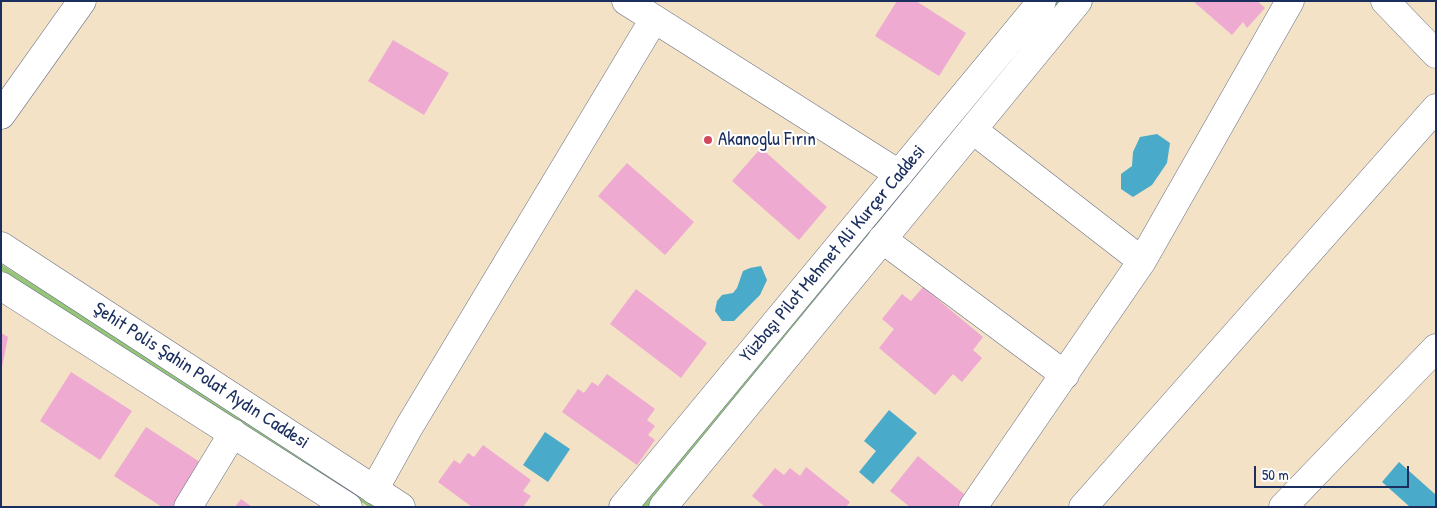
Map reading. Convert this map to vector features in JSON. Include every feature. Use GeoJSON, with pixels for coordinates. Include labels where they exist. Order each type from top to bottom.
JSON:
{"type":"FeatureCollection","features":[{"type":"Feature","properties":{"kind":"street"},"geometry":{"type":"LineString","coordinates":[[1,116],[82,1]]}},
{"type":"Feature","properties":{"kind":"street","name":"Yüzbaşı Pilot Mehmet Ali Kurçer Caddesi"},"geometry":{"type":"LineString","coordinates":[[663,507],[1078,1]]}},
{"type":"Feature","properties":{"kind":"street"},"geometry":{"type":"LineString","coordinates":[[973,507],[1142,261],[1290,1]]}},
{"type":"Feature","properties":{"kind":"street"},"geometry":{"type":"LineString","coordinates":[[1385,1],[1436,54]]}},
{"type":"Feature","properties":{"kind":"street"},"geometry":{"type":"LineString","coordinates":[[629,2],[899,174]]}},
{"type":"Feature","properties":{"kind":"street","name":"Yüzbaşı Pilot Mehmet Ali Kurçer Caddesi"},"geometry":{"type":"LineString","coordinates":[[623,507],[899,174],[1035,4]]}},
{"type":"Feature","properties":{"kind":"street"},"geometry":{"type":"LineString","coordinates":[[374,490],[414,419],[654,19]]}},
{"type":"Feature","properties":{"kind":"street"},"geometry":{"type":"LineString","coordinates":[[1083,507],[1436,108]]}},
{"type":"Feature","properties":{"kind":"street"},"geometry":{"type":"LineString","coordinates":[[973,130],[1142,261]]}},
{"type":"Feature","properties":{"kind":"street"},"geometry":{"type":"LineString","coordinates":[[882,239],[1065,374]]}},
{"type":"Feature","properties":{"kind":"street","name":"Şehit Polis Şahin Polat Aydın Caddesi"},"geometry":{"type":"LineString","coordinates":[[1,246],[401,507]]}},
{"type":"Feature","properties":{"kind":"street","name":"Şehit Polis Şahin Polat Aydın Caddesi"},"geometry":{"type":"LineString","coordinates":[[1,286],[348,507]]}},
{"type":"Feature","properties":{"kind":"street"},"geometry":{"type":"LineString","coordinates":[[1283,507],[1436,348]]}},
{"type":"Feature","properties":{"kind":"street"},"geometry":{"type":"LineString","coordinates":[[188,507],[233,433]]}},
{"type":"Feature","properties":{"kind":"green space"},"geometry":{"type":"Polygon","coordinates":[[[1056,1],[1065,1],[649,507],[641,507],[1056,1]]]}},
{"type":"Feature","properties":{"kind":"green space"},"geometry":{"type":"Polygon","coordinates":[[[1,264],[380,507],[369,507],[1,270],[1,264]]]}},
{"type":"Feature","properties":{"kind":"water"},"geometry":{"type":"Polygon","coordinates":[[[1157,134],[1170,143],[1167,163],[1152,185],[1133,197],[1121,189],[1121,174],[1132,166],[1133,152],[1140,137],[1157,134]]]}},
{"type":"Feature","properties":{"kind":"water"},"geometry":{"type":"Polygon","coordinates":[[[761,266],[767,280],[760,295],[734,321],[722,321],[715,311],[717,301],[722,295],[733,293],[737,288],[743,271],[761,266]]]}},
{"type":"Feature","properties":{"kind":"water"},"geometry":{"type":"Polygon","coordinates":[[[889,410],[917,433],[873,484],[859,472],[876,451],[864,441],[889,410]]]}},
{"type":"Feature","properties":{"kind":"water"},"geometry":{"type":"Polygon","coordinates":[[[545,432],[570,449],[548,482],[523,465],[545,432]]]}},
{"type":"Feature","properties":{"kind":"water"},"geometry":{"type":"Polygon","coordinates":[[[1399,462],[1436,495],[1436,507],[1410,507],[1382,482],[1399,462]]]}},
{"type":"Feature","properties":{"kind":"building"},"geometry":{"type":"Polygon","coordinates":[[[897,1],[916,1],[966,33],[939,76],[875,36],[897,1]]]}},
{"type":"Feature","properties":{"kind":"building"},"geometry":{"type":"Polygon","coordinates":[[[1193,1],[1257,1],[1265,8],[1247,28],[1243,22],[1232,35],[1193,1]]]}},
{"type":"Feature","properties":{"kind":"building"},"geometry":{"type":"Polygon","coordinates":[[[393,40],[449,73],[424,115],[368,81],[393,40]]]}},
{"type":"Feature","properties":{"kind":"building"},"geometry":{"type":"Polygon","coordinates":[[[761,148],[827,207],[799,240],[732,181],[761,148]]]}},
{"type":"Feature","properties":{"kind":"building"},"geometry":{"type":"Polygon","coordinates":[[[627,163],[694,222],[665,255],[598,196],[627,163]]]}},
{"type":"Feature","properties":{"kind":"building"},"geometry":{"type":"Polygon","coordinates":[[[923,287],[983,337],[973,350],[982,358],[962,382],[953,374],[935,395],[879,348],[894,329],[882,319],[902,294],[911,301],[923,287]]]}},
{"type":"Feature","properties":{"kind":"building"},"geometry":{"type":"Polygon","coordinates":[[[636,289],[707,343],[681,378],[610,324],[636,289]]]}},
{"type":"Feature","properties":{"kind":"building"},"geometry":{"type":"Polygon","coordinates":[[[1,333],[8,337],[2,367],[1,367],[1,333]]]}},
{"type":"Feature","properties":{"kind":"building"},"geometry":{"type":"Polygon","coordinates":[[[71,372],[132,411],[100,460],[40,421],[71,372]]]}},
{"type":"Feature","properties":{"kind":"building"},"geometry":{"type":"Polygon","coordinates":[[[607,374],[655,409],[647,420],[655,426],[648,435],[655,440],[637,465],[562,412],[578,389],[584,393],[592,382],[598,386],[607,374]]]}},
{"type":"Feature","properties":{"kind":"building"},"geometry":{"type":"Polygon","coordinates":[[[146,427],[206,466],[180,507],[162,507],[114,476],[146,427]]]}},
{"type":"Feature","properties":{"kind":"building"},"geometry":{"type":"Polygon","coordinates":[[[483,445],[531,480],[523,491],[531,496],[523,507],[472,507],[438,482],[454,460],[460,464],[468,453],[474,457],[483,445]]]}},
{"type":"Feature","properties":{"kind":"building"},"geometry":{"type":"Polygon","coordinates":[[[918,456],[970,499],[964,507],[910,507],[890,491],[918,456]]]}},
{"type":"Feature","properties":{"kind":"building"},"geometry":{"type":"Polygon","coordinates":[[[806,467],[850,502],[846,507],[765,507],[752,496],[775,468],[784,475],[790,468],[800,476],[806,467]]]}},
{"type":"Feature","properties":{"kind":"building"},"geometry":{"type":"Polygon","coordinates":[[[241,499],[252,507],[235,507],[241,499]]]}},
{"type":"Feature","properties":{"kind":"place","name":"Akanoglu Fırın"},"geometry":{"type":"Point","coordinates":[708,140]}}]}
